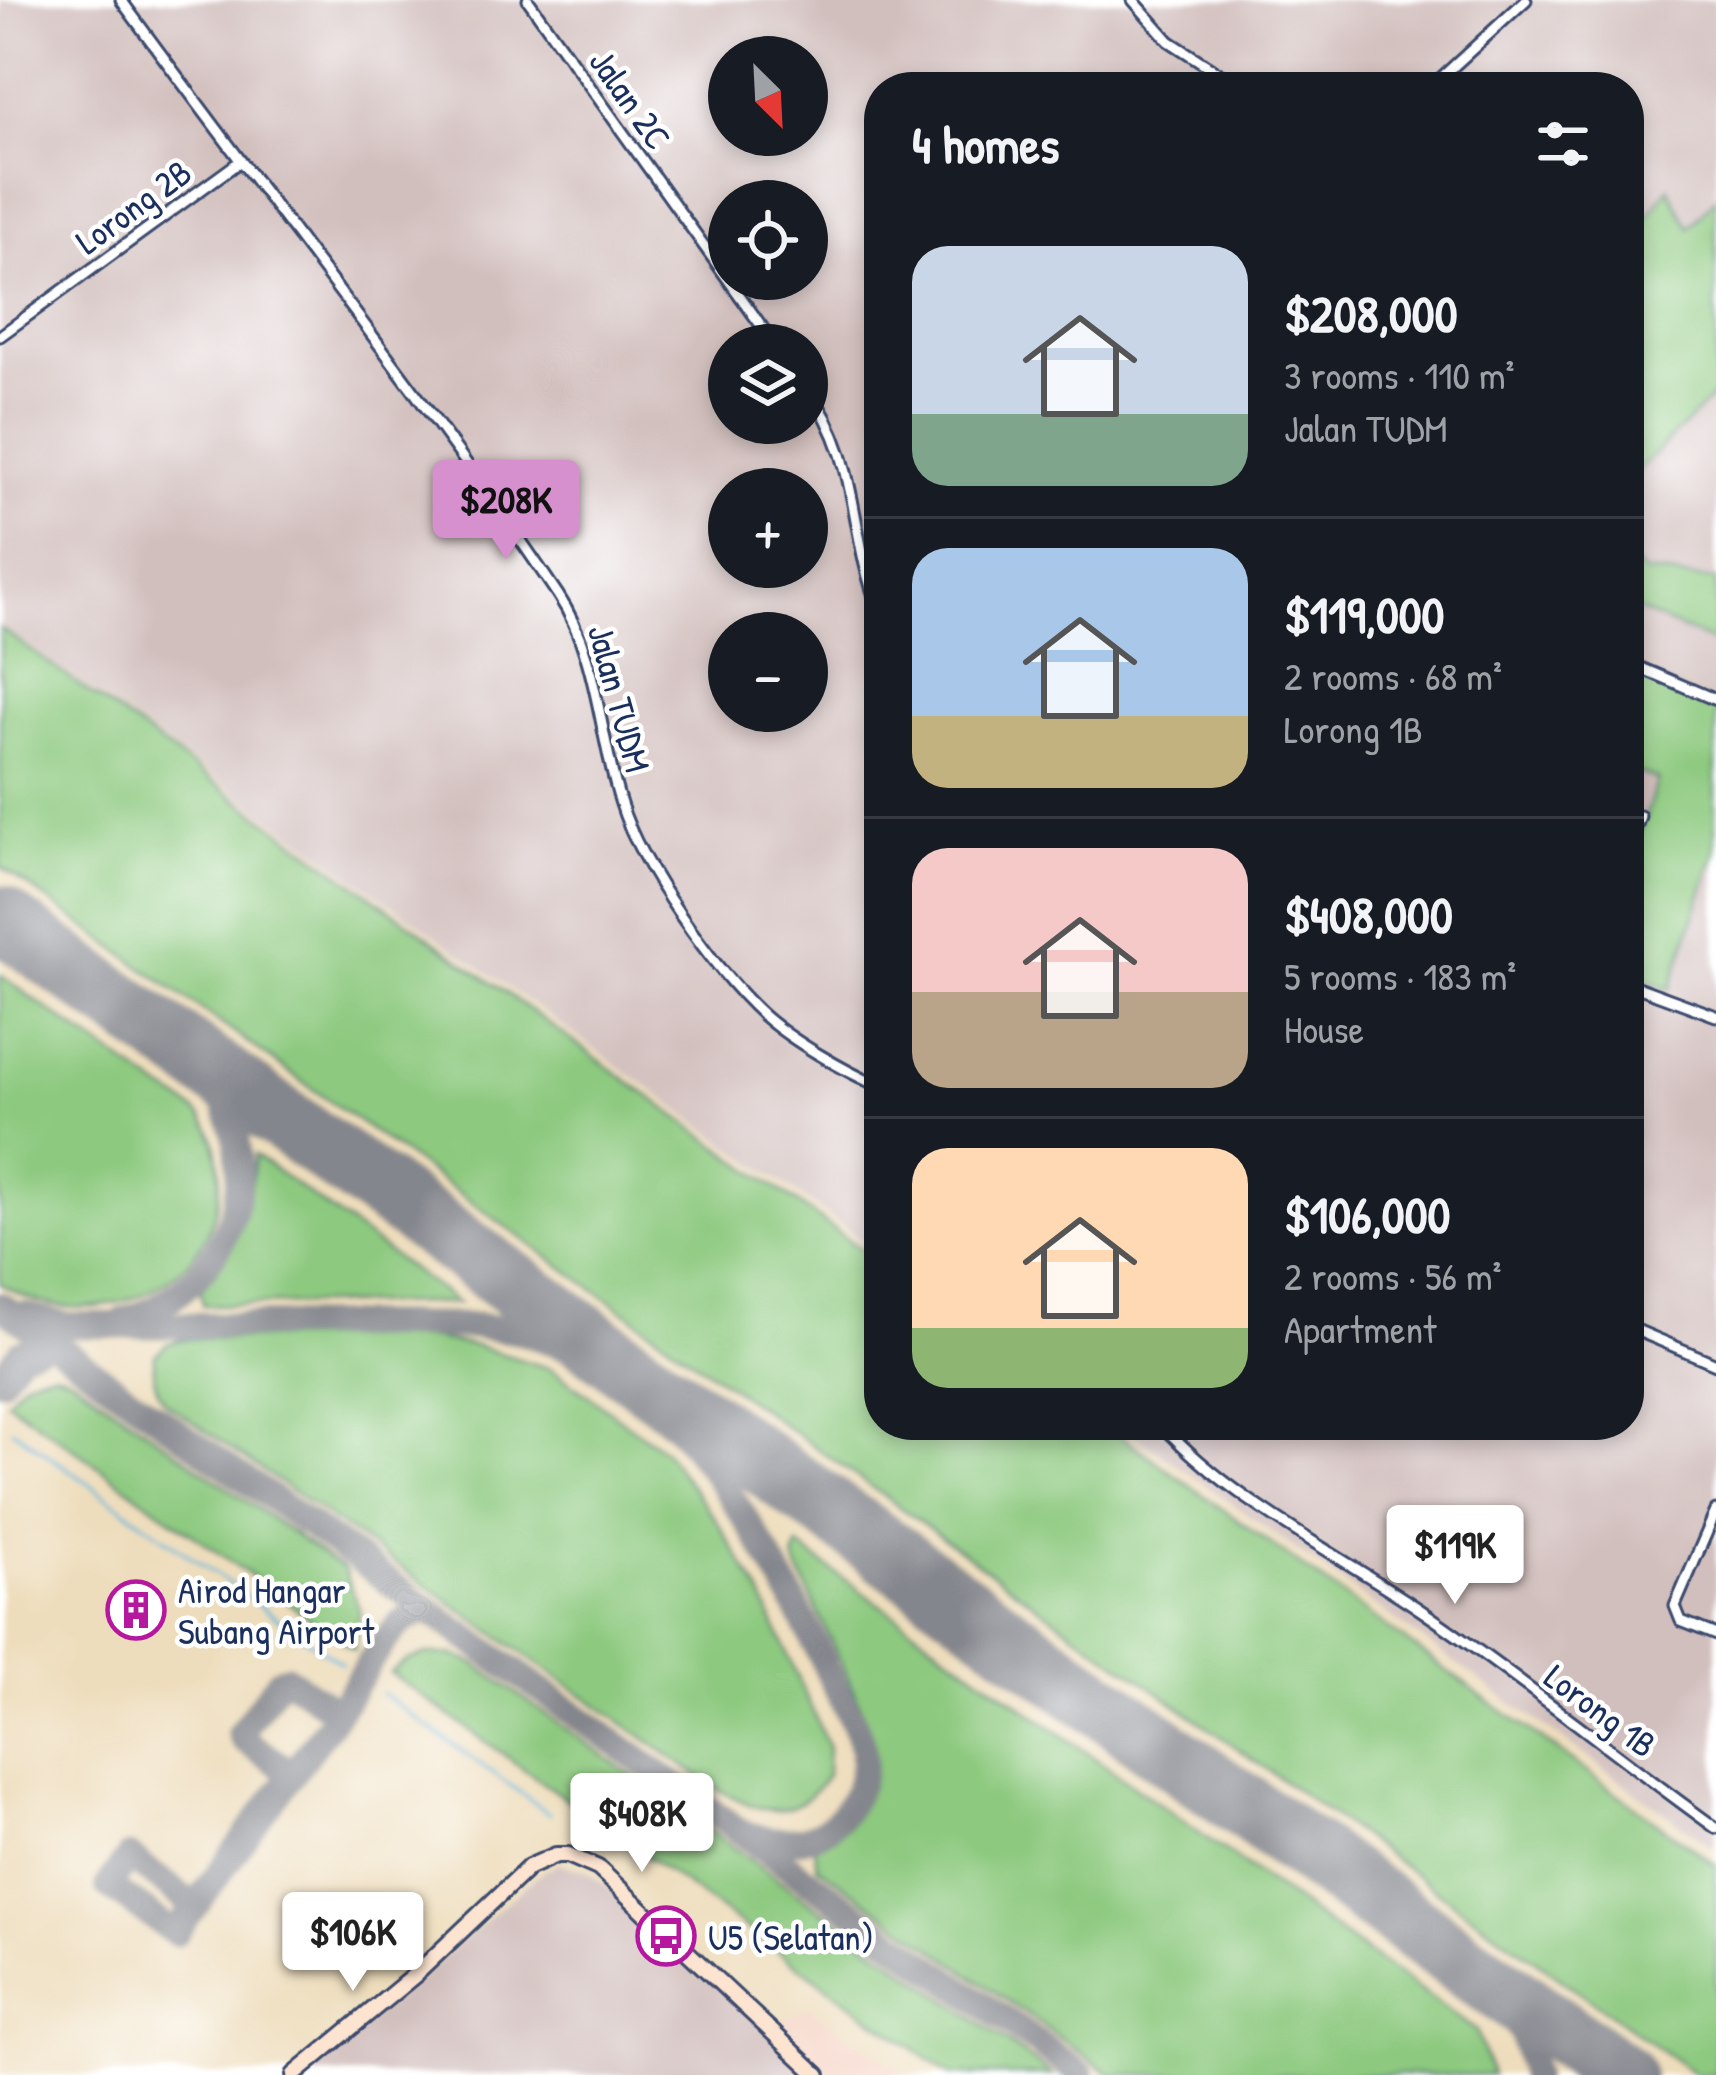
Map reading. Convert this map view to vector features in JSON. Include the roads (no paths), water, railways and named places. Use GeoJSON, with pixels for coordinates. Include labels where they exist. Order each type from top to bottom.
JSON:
{"type":"FeatureCollection","features":[{"type":"Feature","properties":{"kind":"street","name":"Jalan TUDM"},"geometry":{"type":"LineString","coordinates":[[121,0],[562,601],[589,674],[621,806],[673,900],[725,975],[764,1016],[864,1077]]}},
{"type":"Feature","properties":{"kind":"street","name":"Jalan 2C"},"geometry":{"type":"LineString","coordinates":[[528,0],[760,324]]}},
{"type":"Feature","properties":{"kind":"street"},"geometry":{"type":"LineString","coordinates":[[1133,0],[1169,41],[1217,72]]}},
{"type":"Feature","properties":{"kind":"street"},"geometry":{"type":"LineString","coordinates":[[1447,72],[1526,0]]}},
{"type":"Feature","properties":{"kind":"street","name":"Lorong 2B"},"geometry":{"type":"LineString","coordinates":[[0,337],[239,162]]}},
{"type":"Feature","properties":{"kind":"street"},"geometry":{"type":"LineString","coordinates":[[828,423],[848,469],[864,558]]}},
{"type":"Feature","properties":{"kind":"street"},"geometry":{"type":"LineString","coordinates":[[1644,669],[1716,700]]}},
{"type":"Feature","properties":{"kind":"street"},"geometry":{"type":"LineString","coordinates":[[1644,990],[1716,1016]]}},
{"type":"Feature","properties":{"kind":"street"},"geometry":{"type":"LineString","coordinates":[[1644,1334],[1712,1360]]}},
{"type":"Feature","properties":{"kind":"street","name":"Lorong 1B"},"geometry":{"type":"LineString","coordinates":[[1178,1440],[1205,1466],[1300,1534],[1423,1612],[1716,1828]]}},
{"type":"Feature","properties":{"kind":"street"},"geometry":{"type":"LineString","coordinates":[[1716,1511],[1675,1606],[1681,1621],[1716,1635]]}},
{"type":"Feature","properties":{"kind":"street"},"geometry":{"type":"LineString","coordinates":[[294,2075],[529,1867],[544,1858],[568,1855],[598,1868],[818,2075]]}},
{"type":"Feature","properties":{"kind":"street"},"geometry":{"type":"LineString","coordinates":[[280,2075],[411,1967],[443,1947]]}},
{"type":"Feature","properties":{"kind":"waterway"},"geometry":{"type":"LineString","coordinates":[[12,1429],[342,1664]]}},
{"type":"Feature","properties":{"kind":"waterway"},"geometry":{"type":"LineString","coordinates":[[381,1693],[550,1814]]}},
{"type":"Feature","properties":{"kind":"place","name":"Airod Hangar Subang Airport"},"geometry":{"type":"Point","coordinates":[136,1610]}},
{"type":"Feature","properties":{"kind":"place","name":"U5 (Selatan)"},"geometry":{"type":"Point","coordinates":[666,1936]}}]}
